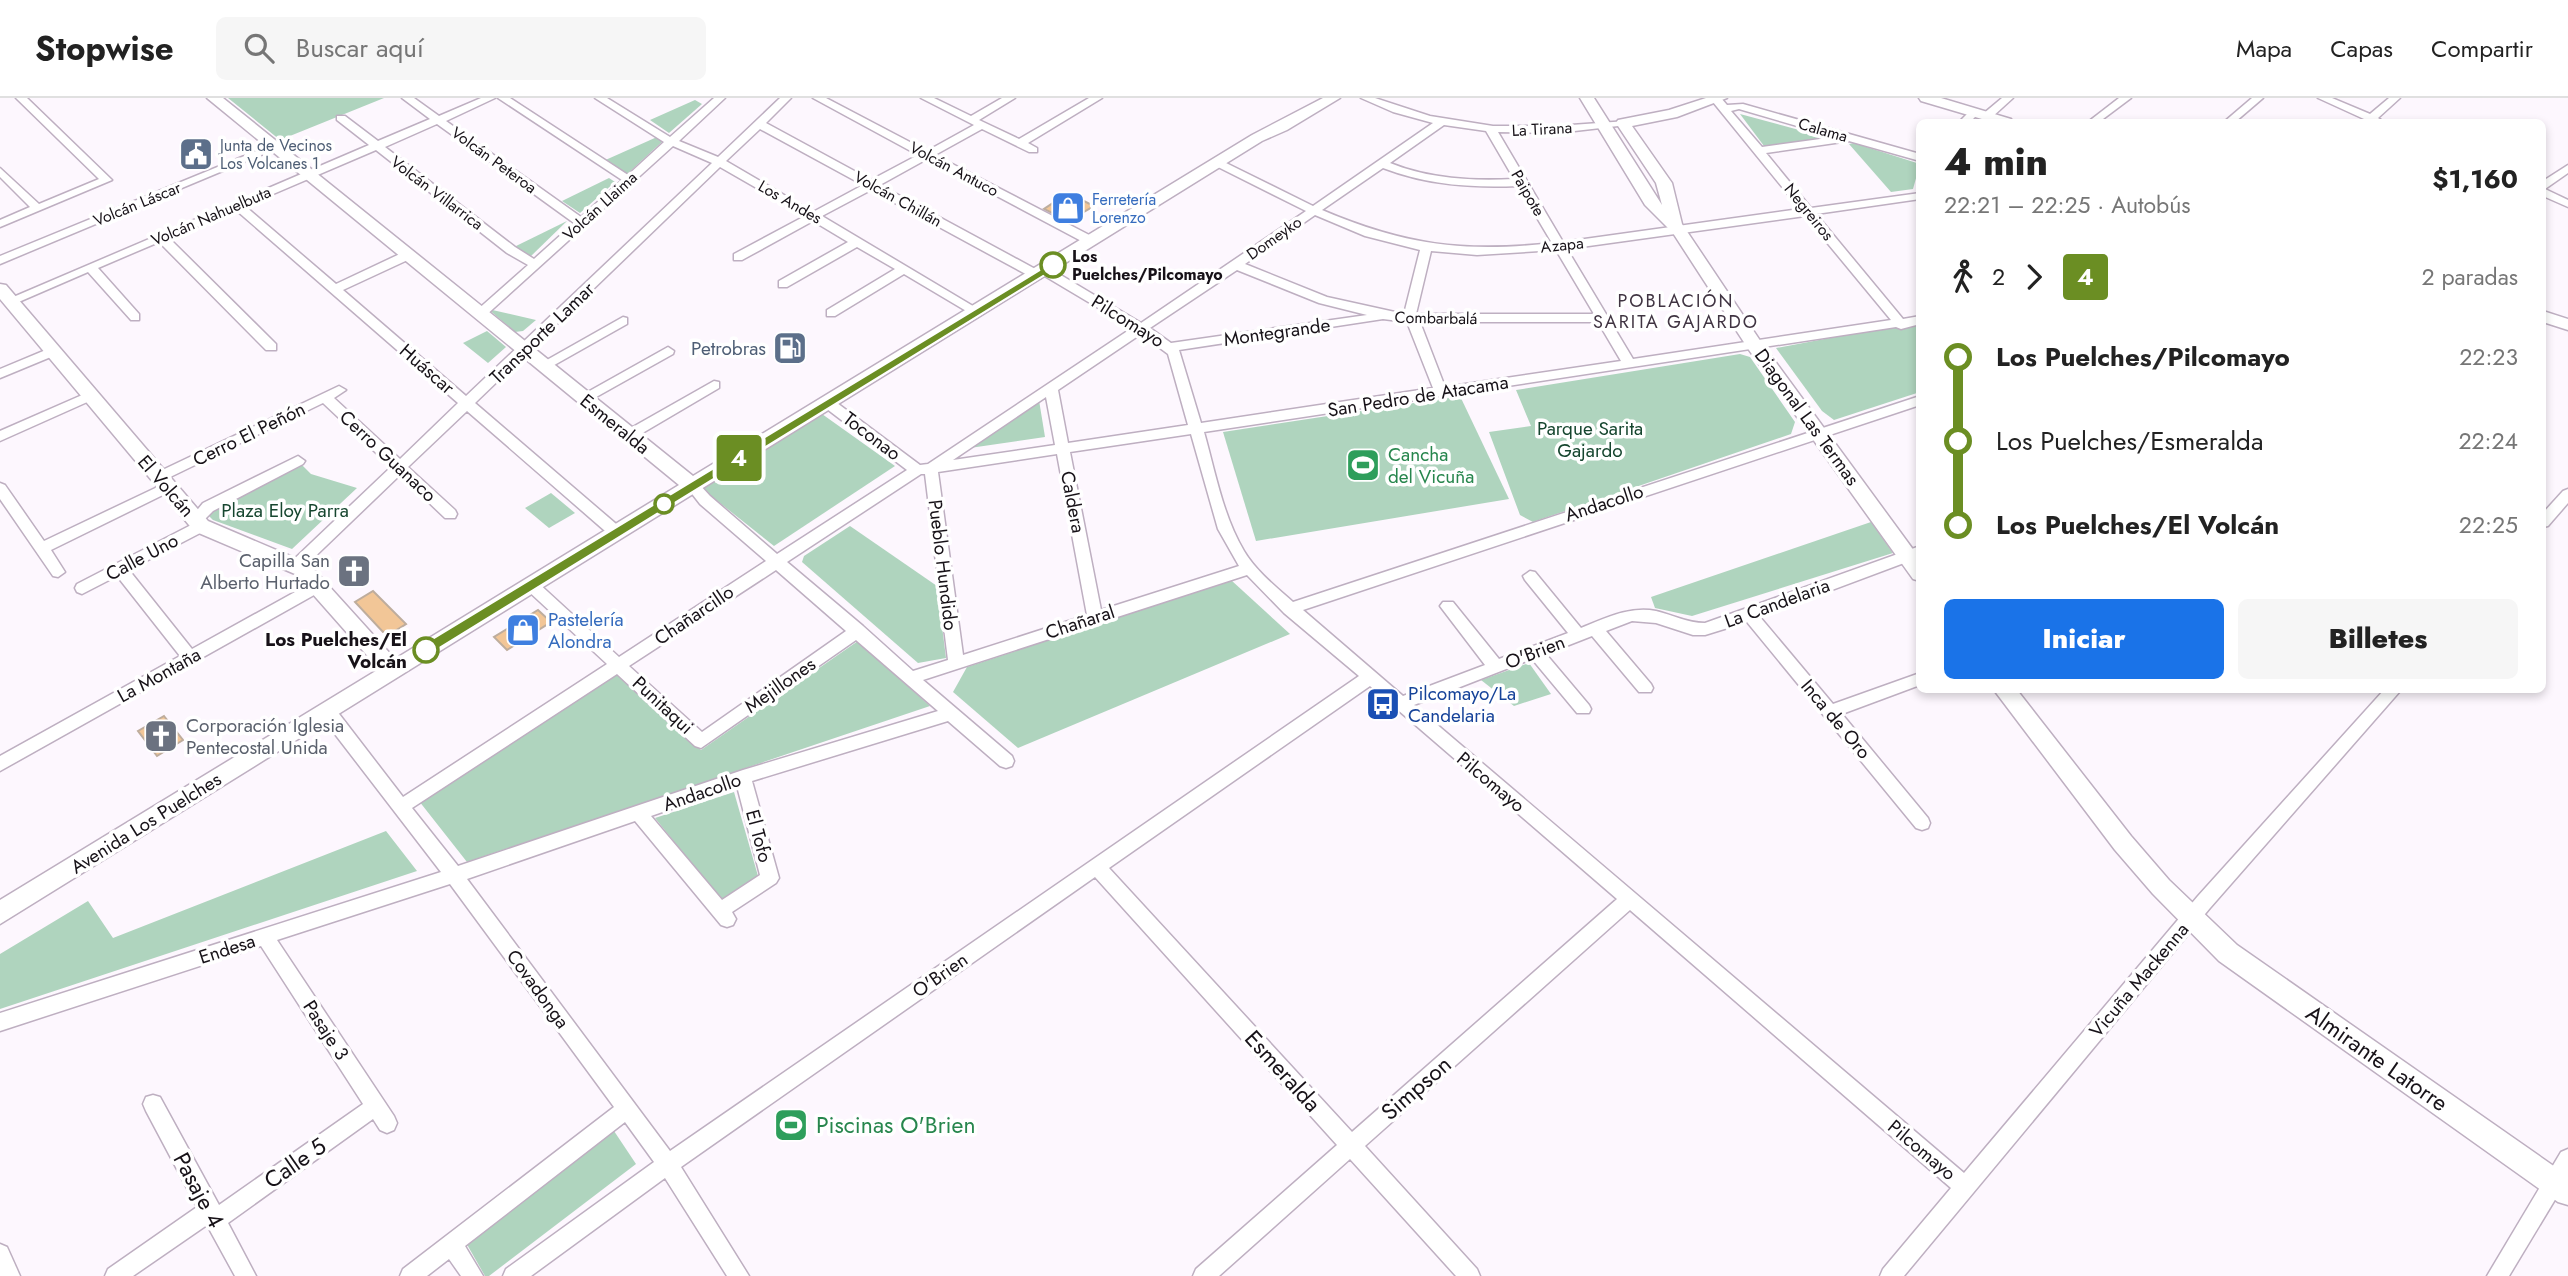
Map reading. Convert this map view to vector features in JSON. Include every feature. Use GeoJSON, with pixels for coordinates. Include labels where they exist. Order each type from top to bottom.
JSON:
{"type":"FeatureCollection","features":[{"type":"Feature","properties":{"kind":"main road","name":"Esmeralda"},"geometry":{"type":"LineString","coordinates":[[214,98],[693,486]]}},
{"type":"Feature","properties":{"kind":"main road","name":"Avenida Los Puelches"},"geometry":{"type":"LineString","coordinates":[[1257,138],[1269,124],[1311,98]]}},
{"type":"Feature","properties":{"kind":"main road","name":"Avenida Los Puelches"},"geometry":{"type":"LineString","coordinates":[[0,913],[1257,138],[1333,98]]}},
{"type":"Feature","properties":{"kind":"main road","name":"Diagonal Las Termas"},"geometry":{"type":"LineString","coordinates":[[1587,98],[1650,202],[1676,227],[1755,346],[1818,433],[1913,553]]}},
{"type":"Feature","properties":{"kind":"main road"},"geometry":{"type":"LineString","coordinates":[[1926,98],[1975,117]]}},
{"type":"Feature","properties":{"kind":"main road","name":"La Tirana"},"geometry":{"type":"LineString","coordinates":[[1623,122],[1721,102]]}},
{"type":"Feature","properties":{"kind":"main road","name":"Diagonal Las Termas"},"geometry":{"type":"LineString","coordinates":[[1623,122],[1668,192],[1676,227]]}},
{"type":"Feature","properties":{"kind":"main road","name":"El Volcán"},"geometry":{"type":"LineString","coordinates":[[5,295],[199,523],[296,566],[318,586],[393,670]]}},
{"type":"Feature","properties":{"kind":"main road"},"geometry":{"type":"LineString","coordinates":[[2546,317],[2568,325]]}},
{"type":"Feature","properties":{"kind":"main road"},"geometry":{"type":"LineString","coordinates":[[2007,693],[2123,843],[2192,918]]}},
{"type":"Feature","properties":{"kind":"main road","name":"Almirante Latorre"},"geometry":{"type":"LineString","coordinates":[[2192,918],[2228,953],[2259,976],[2563,1178]]}},
{"type":"Feature","properties":{"kind":"street"},"geometry":{"type":"LineString","coordinates":[[0,224],[105,181],[21,98]]}},
{"type":"Feature","properties":{"kind":"street","name":"Volcán Peteroa"},"geometry":{"type":"LineString","coordinates":[[408,98],[581,223]]}},
{"type":"Feature","properties":{"kind":"street","name":"Volcán Nahuelbuta"},"geometry":{"type":"LineString","coordinates":[[5,295],[89,267],[490,98]]}},
{"type":"Feature","properties":{"kind":"street"},"geometry":{"type":"LineString","coordinates":[[503,98],[629,180]]}},
{"type":"Feature","properties":{"kind":"street","name":"Los Andes"},"geometry":{"type":"LineString","coordinates":[[600,98],[658,136],[720,162],[977,312]]}},
{"type":"Feature","properties":{"kind":"street","name":"Transporte Lamar"},"geometry":{"type":"LineString","coordinates":[[296,566],[786,98]]}},
{"type":"Feature","properties":{"kind":"street","name":"Volcán Antuco"},"geometry":{"type":"LineString","coordinates":[[818,98],[1091,241]]}},
{"type":"Feature","properties":{"kind":"street"},"geometry":{"type":"LineString","coordinates":[[926,98],[1033,150]]}},
{"type":"Feature","properties":{"kind":"street"},"geometry":{"type":"LineString","coordinates":[[738,257],[926,155],[1010,98]]}},
{"type":"Feature","properties":{"kind":"street"},"geometry":{"type":"LineString","coordinates":[[1020,143],[1097,98]]}},
{"type":"Feature","properties":{"kind":"street","name":"La Tirana"},"geometry":{"type":"LineString","coordinates":[[1366,98],[1389,108],[1440,123],[1491,130],[1552,131],[1623,122]]}},
{"type":"Feature","properties":{"kind":"street"},"geometry":{"type":"LineString","coordinates":[[1975,117],[2008,98]]}},
{"type":"Feature","properties":{"kind":"street"},"geometry":{"type":"LineString","coordinates":[[2097,119],[2126,98]]}},
{"type":"Feature","properties":{"kind":"street"},"geometry":{"type":"LineString","coordinates":[[2234,119],[2258,98]]}},
{"type":"Feature","properties":{"kind":"street"},"geometry":{"type":"LineString","coordinates":[[2323,98],[2369,119]]}},
{"type":"Feature","properties":{"kind":"street"},"geometry":{"type":"LineString","coordinates":[[2375,119],[2395,98]]}},
{"type":"Feature","properties":{"kind":"street","name":"Volcán Llaima"},"geometry":{"type":"LineString","coordinates":[[480,314],[673,141],[713,100]]}},
{"type":"Feature","properties":{"kind":"street","name":"Calama"},"geometry":{"type":"LineString","coordinates":[[1721,102],[1916,157]]}},
{"type":"Feature","properties":{"kind":"street","name":"Negreiros"},"geometry":{"type":"LineString","coordinates":[[1721,102],[1901,325]]}},
{"type":"Feature","properties":{"kind":"street","name":"Volcán Villarrica"},"geometry":{"type":"LineString","coordinates":[[341,118],[511,250],[535,264]]}},
{"type":"Feature","properties":{"kind":"street","name":"Domeyko"},"geometry":{"type":"LineString","coordinates":[[924,469],[1236,265],[1440,123]]}},
{"type":"Feature","properties":{"kind":"street","name":"Volcán Chillán"},"geometry":{"type":"LineString","coordinates":[[759,124],[1041,273]]}},
{"type":"Feature","properties":{"kind":"street","name":"Paipote"},"geometry":{"type":"LineString","coordinates":[[1491,130],[1630,365]]}},
{"type":"Feature","properties":{"kind":"street"},"geometry":{"type":"LineString","coordinates":[[1759,151],[1844,141],[1847,137]]}},
{"type":"Feature","properties":{"kind":"street","name":"Volcán Láscar"},"geometry":{"type":"LineString","coordinates":[[0,260],[275,148]]}},
{"type":"Feature","properties":{"kind":"street","name":"Azapa"},"geometry":{"type":"LineString","coordinates":[[1218,163],[1312,211],[1367,233],[1426,247],[1503,251],[1559,246],[1676,227],[1916,197]]}},
{"type":"Feature","properties":{"kind":"street"},"geometry":{"type":"LineString","coordinates":[[1381,163],[1430,181],[1472,185],[1521,182]]}},
{"type":"Feature","properties":{"kind":"street"},"geometry":{"type":"LineString","coordinates":[[2546,184],[2568,168]]}},
{"type":"Feature","properties":{"kind":"street"},"geometry":{"type":"LineString","coordinates":[[0,171],[38,209]]}},
{"type":"Feature","properties":{"kind":"street"},"geometry":{"type":"LineString","coordinates":[[2546,193],[2568,204]]}},
{"type":"Feature","properties":{"kind":"street","name":"Huáscar"},"geometry":{"type":"LineString","coordinates":[[237,205],[617,533]]}},
{"type":"Feature","properties":{"kind":"street"},"geometry":{"type":"LineString","coordinates":[[161,237],[271,347]]}},
{"type":"Feature","properties":{"kind":"street"},"geometry":{"type":"LineString","coordinates":[[783,284],[857,242]]}},
{"type":"Feature","properties":{"kind":"street"},"geometry":{"type":"LineString","coordinates":[[1426,247],[1409,311],[1441,392]]}},
{"type":"Feature","properties":{"kind":"street"},"geometry":{"type":"LineString","coordinates":[[335,289],[408,256]]}},
{"type":"Feature","properties":{"kind":"street","name":"Combarbalá"},"geometry":{"type":"LineString","coordinates":[[1236,265],[1312,296],[1384,316],[1411,320],[1603,318]]}},
{"type":"Feature","properties":{"kind":"street"},"geometry":{"type":"LineString","coordinates":[[89,267],[135,317]]}},
{"type":"Feature","properties":{"kind":"street"},"geometry":{"type":"LineString","coordinates":[[831,313],[904,269]]}},
{"type":"Feature","properties":{"kind":"street","name":"Pilcomayo"},"geometry":{"type":"LineString","coordinates":[[1041,273],[1140,327],[1170,347],[1176,358],[1225,529],[1250,568],[1289,609],[1964,1186]]}},
{"type":"Feature","properties":{"kind":"street","name":"Montegrande"},"geometry":{"type":"LineString","coordinates":[[1170,347],[1384,316]]}},
{"type":"Feature","properties":{"kind":"street"},"geometry":{"type":"LineString","coordinates":[[544,365],[623,321]]}},
{"type":"Feature","properties":{"kind":"street","name":"San Pedro de Atacama"},"geometry":{"type":"LineString","coordinates":[[924,469],[1916,321]]}},
{"type":"Feature","properties":{"kind":"street"},"geometry":{"type":"LineString","coordinates":[[0,374],[53,351]]}},
{"type":"Feature","properties":{"kind":"street"},"geometry":{"type":"LineString","coordinates":[[584,398],[668,351]]}},
{"type":"Feature","properties":{"kind":"street"},"geometry":{"type":"LineString","coordinates":[[629,435],[714,385]]}},
{"type":"Feature","properties":{"kind":"street","name":"Caldera"},"geometry":{"type":"LineString","coordinates":[[1051,387],[1096,617]]}},
{"type":"Feature","properties":{"kind":"street","name":"Cerro El Peñón"},"geometry":{"type":"LineString","coordinates":[[42,548],[339,390]]}},
{"type":"Feature","properties":{"kind":"street"},"geometry":{"type":"LineString","coordinates":[[0,436],[89,396]]}},
{"type":"Feature","properties":{"kind":"street","name":"Cerro Guanaco"},"geometry":{"type":"LineString","coordinates":[[325,397],[450,514]]}},
{"type":"Feature","properties":{"kind":"street","name":"Andacollo"},"geometry":{"type":"LineString","coordinates":[[1289,609],[1916,401]]}},
{"type":"Feature","properties":{"kind":"street","name":"Toconao"},"geometry":{"type":"LineString","coordinates":[[828,404],[924,469]]}},
{"type":"Feature","properties":{"kind":"street","name":"Calle Uno"},"geometry":{"type":"LineString","coordinates":[[82,589],[199,523],[208,508],[298,461]]}},
{"type":"Feature","properties":{"kind":"street","name":"Chañarcillo"},"geometry":{"type":"LineString","coordinates":[[401,807],[776,561],[924,469]]}},
{"type":"Feature","properties":{"kind":"street","name":"Pueblo Hundido"},"geometry":{"type":"LineString","coordinates":[[924,469],[956,662]]}},
{"type":"Feature","properties":{"kind":"street","name":"Esmeralda"},"geometry":{"type":"LineString","coordinates":[[693,486],[1006,761]]}},
{"type":"Feature","properties":{"kind":"street"},"geometry":{"type":"LineString","coordinates":[[0,488],[58,572]]}},
{"type":"Feature","properties":{"kind":"street"},"geometry":{"type":"LineString","coordinates":[[2546,519],[2568,494]]}},
{"type":"Feature","properties":{"kind":"street","name":"La Candelaria"},"geometry":{"type":"LineString","coordinates":[[1631,615],[1656,617],[1699,629],[1750,615],[1913,553]]}},
{"type":"Feature","properties":{"kind":"street","name":"Chañaral"},"geometry":{"type":"LineString","coordinates":[[911,678],[1250,568]]}},
{"type":"Feature","properties":{"kind":"street"},"geometry":{"type":"LineString","coordinates":[[120,569],[190,657]]}},
{"type":"Feature","properties":{"kind":"street"},"geometry":{"type":"LineString","coordinates":[[1530,576],[1578,635]]}},
{"type":"Feature","properties":{"kind":"street","name":"Punitaqui"},"geometry":{"type":"LineString","coordinates":[[531,585],[701,741]]}},
{"type":"Feature","properties":{"kind":"street","name":"La Montaña"},"geometry":{"type":"LineString","coordinates":[[0,764],[318,586]]}},
{"type":"Feature","properties":{"kind":"street"},"geometry":{"type":"LineString","coordinates":[[1448,606],[1496,667]]}},
{"type":"Feature","properties":{"kind":"street","name":"O'Brien"},"geometry":{"type":"LineString","coordinates":[[1399,704],[1631,615]]}},
{"type":"Feature","properties":{"kind":"street","name":"Inca de Oro"},"geometry":{"type":"LineString","coordinates":[[1750,615],[1922,823]]}},
{"type":"Feature","properties":{"kind":"street"},"geometry":{"type":"LineString","coordinates":[[1595,629],[1645,688]]}},
{"type":"Feature","properties":{"kind":"street","name":"Mejillones"},"geometry":{"type":"LineString","coordinates":[[701,741],[858,630]]}},
{"type":"Feature","properties":{"kind":"street"},"geometry":{"type":"LineString","coordinates":[[1535,652],[1583,709]]}},
{"type":"Feature","properties":{"kind":"street","name":"O'Brien"},"geometry":{"type":"LineString","coordinates":[[513,1276],[668,1164],[1369,678]]}},
{"type":"Feature","properties":{"kind":"street"},"geometry":{"type":"LineString","coordinates":[[1830,712],[1916,680]]}},
{"type":"Feature","properties":{"kind":"street","name":"Vicuña Mackenna"},"geometry":{"type":"LineString","coordinates":[[1891,1276],[2192,918],[2390,693]]}},
{"type":"Feature","properties":{"kind":"street","name":"Covadonga"},"geometry":{"type":"LineString","coordinates":[[327,711],[454,875],[668,1164],[739,1276]]}},
{"type":"Feature","properties":{"kind":"street","name":"Andacollo"},"geometry":{"type":"LineString","coordinates":[[454,875],[743,778],[952,713]]}},
{"type":"Feature","properties":{"kind":"street","name":"El Tofo"},"geometry":{"type":"LineString","coordinates":[[639,813],[724,915],[770,878],[743,778]]}},
{"type":"Feature","properties":{"kind":"street","name":"Esmeralda"},"geometry":{"type":"LineString","coordinates":[[1097,867],[1470,1276]]}},
{"type":"Feature","properties":{"kind":"street","name":"Endesa"},"geometry":{"type":"LineString","coordinates":[[0,1023],[454,875]]}},
{"type":"Feature","properties":{"kind":"street","name":"Simpson"},"geometry":{"type":"LineString","coordinates":[[1203,1276],[1629,900]]}},
{"type":"Feature","properties":{"kind":"street","name":"Pasaje 3"},"geometry":{"type":"LineString","coordinates":[[265,937],[381,1115]]}},
{"type":"Feature","properties":{"kind":"street","name":"Pasaje 4"},"geometry":{"type":"LineString","coordinates":[[153,1104],[246,1276]]}},
{"type":"Feature","properties":{"kind":"street"},"geometry":{"type":"LineString","coordinates":[[410,1276],[627,1110]]}},
{"type":"Feature","properties":{"kind":"street","name":"Calle 5"},"geometry":{"type":"LineString","coordinates":[[114,1276],[381,1115]]}},
{"type":"Feature","properties":{"kind":"street"},"geometry":{"type":"LineString","coordinates":[[2497,1276],[2563,1178]]}},
{"type":"Feature","properties":{"kind":"street"},"geometry":{"type":"LineString","coordinates":[[451,1244],[473,1276]]}},
{"type":"Feature","properties":{"kind":"street"},"geometry":{"type":"LineString","coordinates":[[0,1254],[10,1276]]}},
{"type":"Feature","properties":{"kind":"green space"},"geometry":{"type":"Polygon","coordinates":[[[228,98],[384,98],[280,140],[228,98]]]}},
{"type":"Feature","properties":{"kind":"green space"},"geometry":{"type":"Polygon","coordinates":[[[695,100],[702,104],[669,133],[650,120],[695,100]]]}},
{"type":"Feature","properties":{"kind":"green space"},"geometry":{"type":"Polygon","coordinates":[[[1740,114],[1836,140],[1764,146],[1740,114]]]}},
{"type":"Feature","properties":{"kind":"green space"},"geometry":{"type":"Polygon","coordinates":[[[657,137],[664,140],[624,177],[601,162],[657,137]]]}},
{"type":"Feature","properties":{"kind":"green space"},"geometry":{"type":"Polygon","coordinates":[[[1854,143],[1916,163],[1913,189],[1891,192],[1849,144],[1854,143]]]}},
{"type":"Feature","properties":{"kind":"green space"},"geometry":{"type":"Polygon","coordinates":[[[609,178],[615,182],[580,213],[562,201],[609,178]]]}},
{"type":"Feature","properties":{"kind":"green space"},"geometry":{"type":"Polygon","coordinates":[[[567,221],[529,258],[514,247],[567,221]]]}},
{"type":"Feature","properties":{"kind":"green space"},"geometry":{"type":"Polygon","coordinates":[[[488,309],[536,320],[523,331],[515,332],[488,309]]]}},
{"type":"Feature","properties":{"kind":"green space"},"geometry":{"type":"Polygon","coordinates":[[[1916,322],[1916,393],[1834,420],[1822,411],[1776,348],[1916,322]]]}},
{"type":"Feature","properties":{"kind":"green space"},"geometry":{"type":"Polygon","coordinates":[[[487,331],[506,347],[488,363],[463,343],[487,331]]]}},
{"type":"Feature","properties":{"kind":"green space","name":"Parque Sarita Gajardo"},"geometry":{"type":"Polygon","coordinates":[[[1740,354],[1750,357],[1795,422],[1791,434],[1533,522],[1520,515],[1489,432],[1531,426],[1516,390],[1740,354]]]}},
{"type":"Feature","properties":{"kind":"green space"},"geometry":{"type":"Polygon","coordinates":[[[1038,394],[1045,437],[956,450],[1038,394]]]}},
{"type":"Feature","properties":{"kind":"green space","name":"Cancha del Vicuña"},"geometry":{"type":"Polygon","coordinates":[[[1460,396],[1509,499],[1256,541],[1223,432],[1460,396]]]}},
{"type":"Feature","properties":{"kind":"green space"},"geometry":{"type":"Polygon","coordinates":[[[822,414],[895,466],[774,546],[701,488],[822,414]]]}},
{"type":"Feature","properties":{"kind":"green space","name":"Plaza Eloy Parra"},"geometry":{"type":"Polygon","coordinates":[[[301,464],[311,474],[357,488],[292,549],[213,520],[206,513],[301,464]]]}},
{"type":"Feature","properties":{"kind":"green space"},"geometry":{"type":"Polygon","coordinates":[[[551,493],[575,513],[549,528],[525,508],[551,493]]]}},
{"type":"Feature","properties":{"kind":"green space"},"geometry":{"type":"Polygon","coordinates":[[[1871,522],[1893,553],[1692,616],[1655,608],[1651,597],[1871,522]]]}},
{"type":"Feature","properties":{"kind":"green space"},"geometry":{"type":"Polygon","coordinates":[[[850,526],[937,586],[946,658],[918,663],[802,562],[804,556],[850,526]]]}},
{"type":"Feature","properties":{"kind":"green space"},"geometry":{"type":"Polygon","coordinates":[[[1231,580],[1290,634],[1018,748],[953,692],[967,667],[1231,580]]]}},
{"type":"Feature","properties":{"kind":"green space"},"geometry":{"type":"Polygon","coordinates":[[[858,641],[930,706],[467,862],[419,801],[616,673],[701,750],[858,641]]]}},
{"type":"Feature","properties":{"kind":"green space"},"geometry":{"type":"Polygon","coordinates":[[[1529,663],[1551,694],[1514,706],[1481,680],[1529,663]]]}},
{"type":"Feature","properties":{"kind":"green space"},"geometry":{"type":"Polygon","coordinates":[[[734,792],[758,876],[721,900],[655,818],[734,792]]]}},
{"type":"Feature","properties":{"kind":"green space"},"geometry":{"type":"Polygon","coordinates":[[[386,831],[417,871],[0,1009],[0,954],[88,901],[113,938],[386,831]]]}},
{"type":"Feature","properties":{"kind":"green space"},"geometry":{"type":"Polygon","coordinates":[[[614,1131],[636,1164],[489,1276],[485,1276],[465,1241],[614,1131]]]}},
{"type":"Feature","properties":{"kind":"building","name":"Ferretería Lorenzo"},"geometry":{"type":"Polygon","coordinates":[[[1068,193],[1094,206],[1068,221],[1044,209],[1068,193]]]}},
{"type":"Feature","properties":{"kind":"building"},"geometry":{"type":"Polygon","coordinates":[[[373,591],[406,624],[395,631],[383,632],[355,602],[373,591]]]}},
{"type":"Feature","properties":{"kind":"building","name":"Pastelería Alondra"},"geometry":{"type":"Polygon","coordinates":[[[538,610],[551,622],[507,650],[494,637],[538,610]]]}},
{"type":"Feature","properties":{"kind":"building","name":"Corporación Iglesia Pentecostal Unida"},"geometry":{"type":"Polygon","coordinates":[[[164,716],[183,740],[157,756],[138,731],[164,716]]]}},
{"type":"Feature","properties":{"kind":"bus line","name":"4"},"geometry":{"type":"LineString","coordinates":[[426,650],[1053,265]]}},
{"type":"Feature","properties":{"kind":"place","name":"Junta de Vecinos Los Volcanes 1"},"geometry":{"type":"Point","coordinates":[196,154]}},
{"type":"Feature","properties":{"kind":"place","name":"Ferretería Lorenzo"},"geometry":{"type":"Point","coordinates":[1068,208]}},
{"type":"Feature","properties":{"kind":"place","name":"Los Puelches/Pilcomayo"},"geometry":{"type":"Point","coordinates":[1053,265]}},
{"type":"Feature","properties":{"kind":"place","name":"Petrobras"},"geometry":{"type":"Point","coordinates":[790,348]}},
{"type":"Feature","properties":{"kind":"place","name":"Cancha del Vicuña"},"geometry":{"type":"Point","coordinates":[1363,465]}},
{"type":"Feature","properties":{"kind":"place","name":"Capilla San Alberto Hurtado"},"geometry":{"type":"Point","coordinates":[354,571]}},
{"type":"Feature","properties":{"kind":"place","name":"Pastelería Alondra"},"geometry":{"type":"Point","coordinates":[523,630]}},
{"type":"Feature","properties":{"kind":"place","name":"Los Puelches/El Volcán"},"geometry":{"type":"Point","coordinates":[426,650]}},
{"type":"Feature","properties":{"kind":"place","name":"Pilcomayo/La Candelaria"},"geometry":{"type":"Point","coordinates":[1383,704]}},
{"type":"Feature","properties":{"kind":"place","name":"Corporación Iglesia Pentecostal Unida"},"geometry":{"type":"Point","coordinates":[161,736]}},
{"type":"Feature","properties":{"kind":"place","name":"Piscinas O'Brien"},"geometry":{"type":"Point","coordinates":[791,1125]}},
{"type":"Feature","properties":{"kind":"district","name":"POBLACIÓN SARITA GAJARDO"},"geometry":{"type":"Point","coordinates":[1676,311]}}]}
